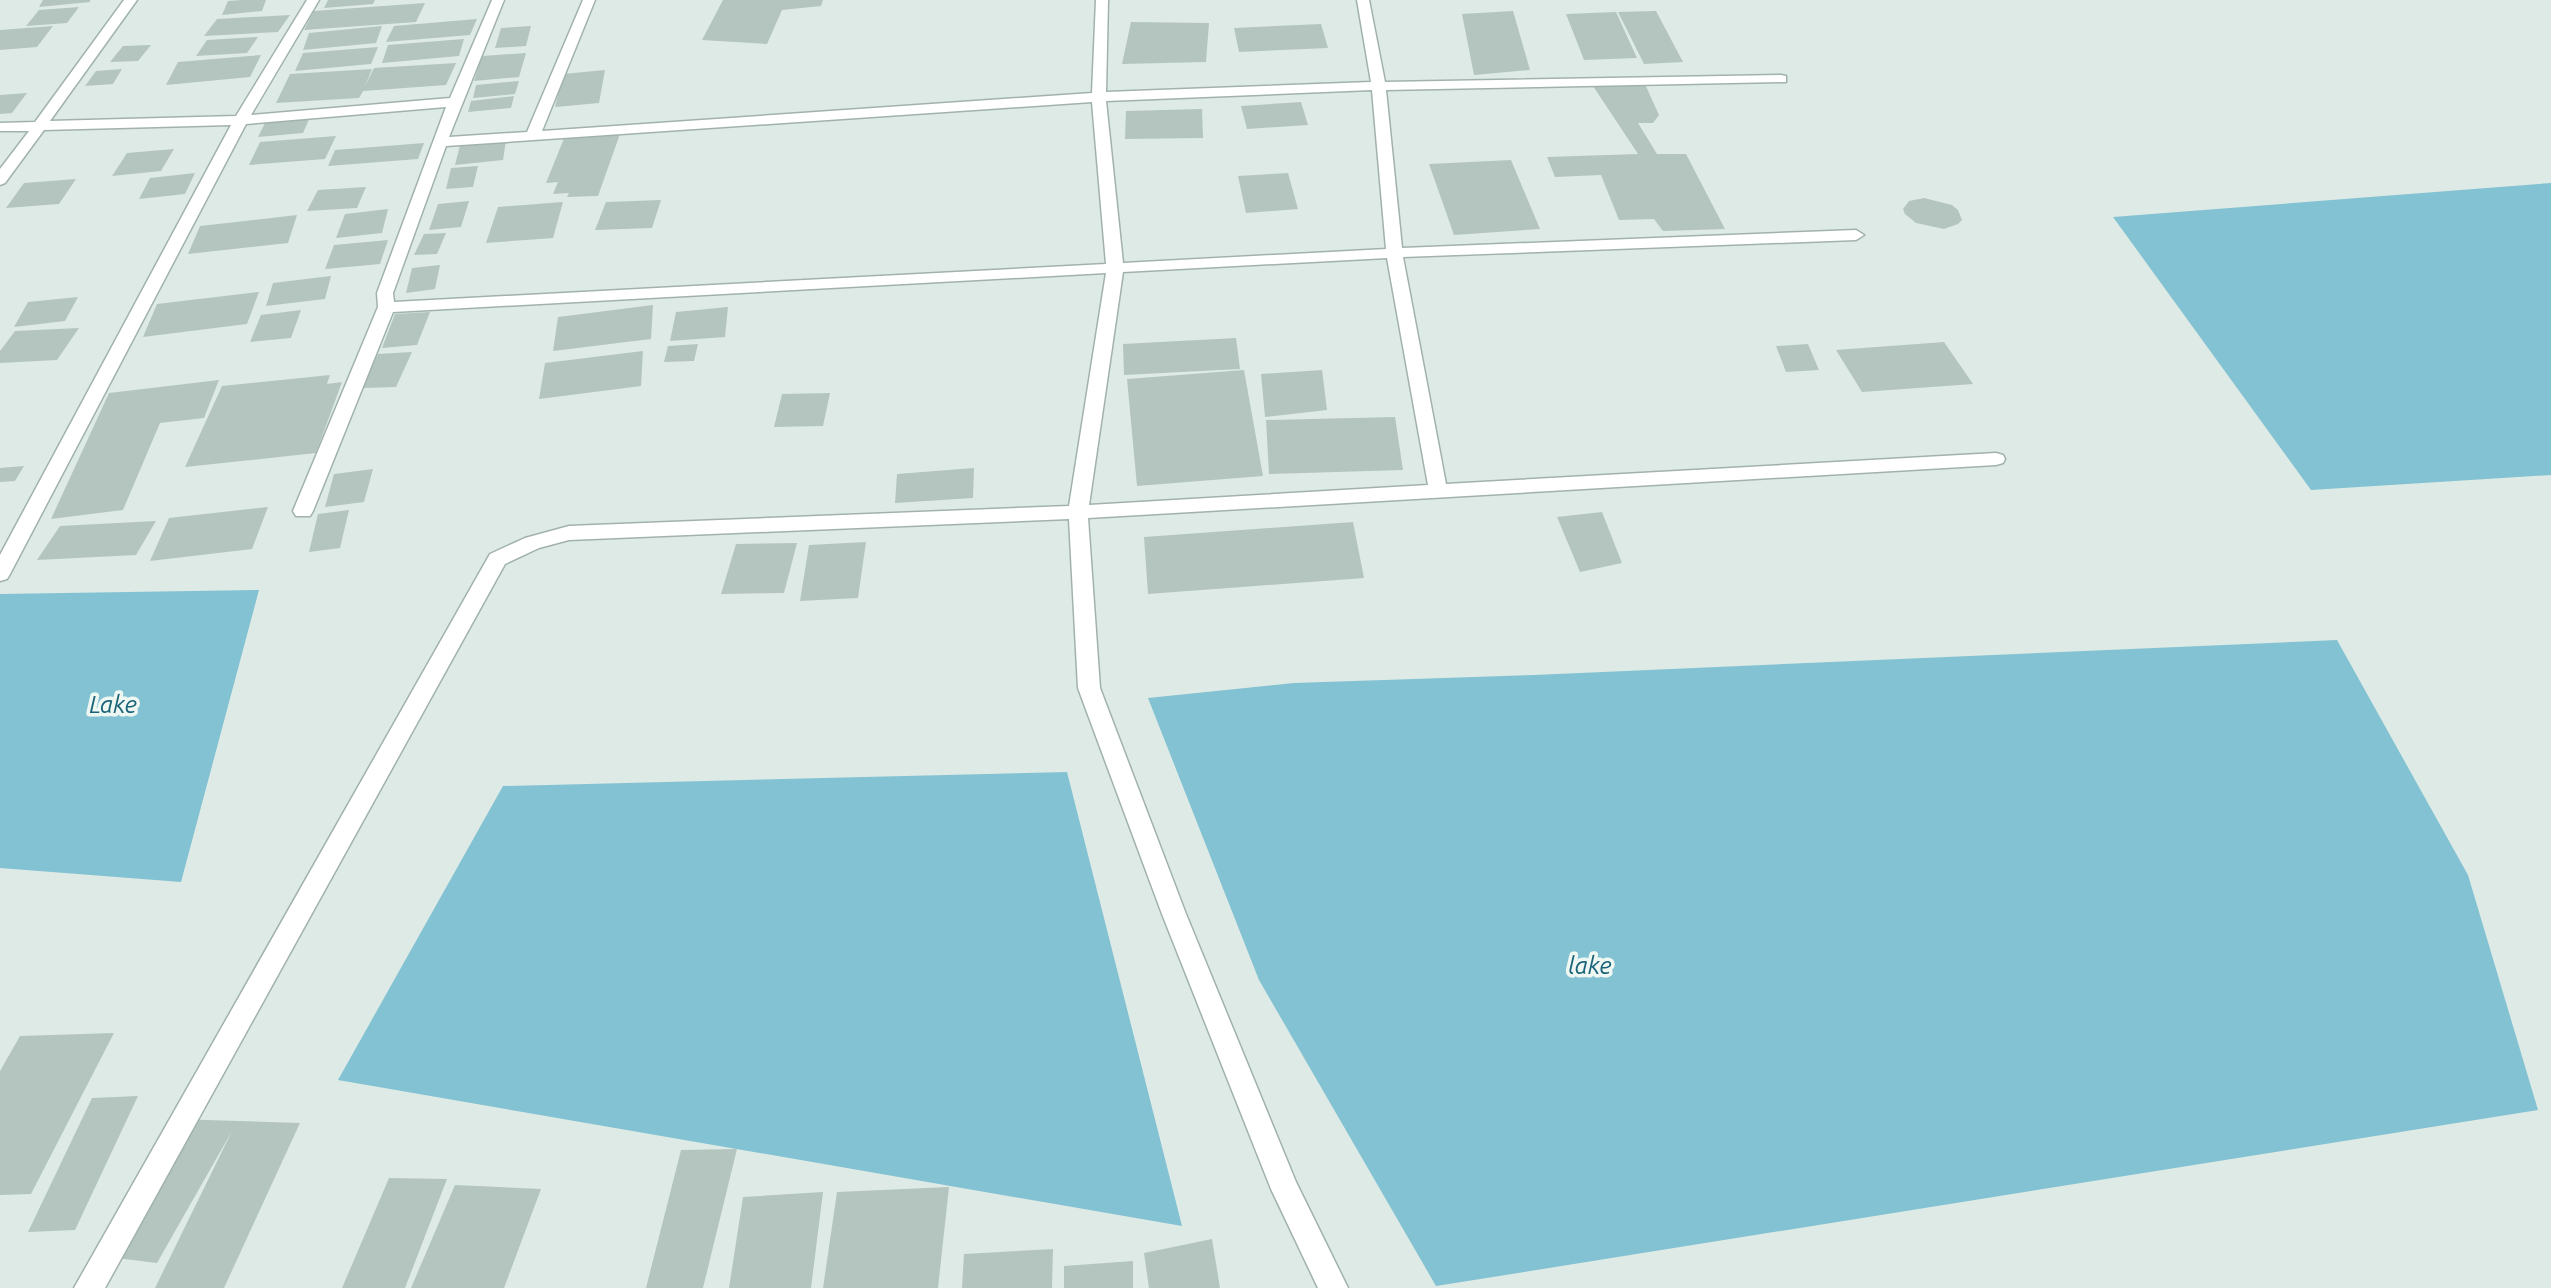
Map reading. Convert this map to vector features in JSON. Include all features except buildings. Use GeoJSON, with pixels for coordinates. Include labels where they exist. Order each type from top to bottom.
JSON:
{"type":"FeatureCollection","features":[{"type":"Feature","properties":{"kind":"street"},"geometry":{"type":"LineString","coordinates":[[0,180],[131,0]]}},
{"type":"Feature","properties":{"kind":"street"},"geometry":{"type":"LineString","coordinates":[[0,574],[241,120],[313,0]]}},
{"type":"Feature","properties":{"kind":"street"},"geometry":{"type":"LineString","coordinates":[[303,510],[386,307],[385,293],[453,102],[498,0]]}},
{"type":"Feature","properties":{"kind":"street"},"geometry":{"type":"LineString","coordinates":[[533,135],[589,0]]}},
{"type":"Feature","properties":{"kind":"street"},"geometry":{"type":"LineString","coordinates":[[1102,0],[1099,97],[1115,269],[1078,512],[1088,688],[1174,914],[1280,1176],[1333,1288]]}},
{"type":"Feature","properties":{"kind":"street"},"geometry":{"type":"LineString","coordinates":[[1363,0],[1379,86],[1394,253],[1438,491]]}},
{"type":"Feature","properties":{"kind":"street"},"geometry":{"type":"LineString","coordinates":[[439,142],[1099,97],[1379,86],[1781,79]]}},
{"type":"Feature","properties":{"kind":"street"},"geometry":{"type":"LineString","coordinates":[[0,127],[241,120],[453,102]]}},
{"type":"Feature","properties":{"kind":"street"},"geometry":{"type":"LineString","coordinates":[[386,307],[1394,253],[1856,235]]}},
{"type":"Feature","properties":{"kind":"street"},"geometry":{"type":"LineString","coordinates":[[89,1288],[497,559],[532,543],[569,533],[1078,512],[1996,459]]}},
{"type":"Feature","properties":{"kind":"water"},"geometry":{"type":"Polygon","coordinates":[[[2551,183],[2551,475],[2311,490],[2113,217],[2551,183]]]}},
{"type":"Feature","properties":{"kind":"water","name":"Lake"},"geometry":{"type":"Polygon","coordinates":[[[259,590],[181,882],[0,868],[0,594],[259,590]]]}},
{"type":"Feature","properties":{"kind":"water","name":"lake"},"geometry":{"type":"Polygon","coordinates":[[[2337,640],[2468,875],[2538,1110],[1436,1286],[1259,980],[1148,698],[1294,683],[2337,640]]]}},
{"type":"Feature","properties":{"kind":"water"},"geometry":{"type":"Polygon","coordinates":[[[1067,772],[1182,1226],[338,1080],[503,786],[1067,772]]]}}]}
